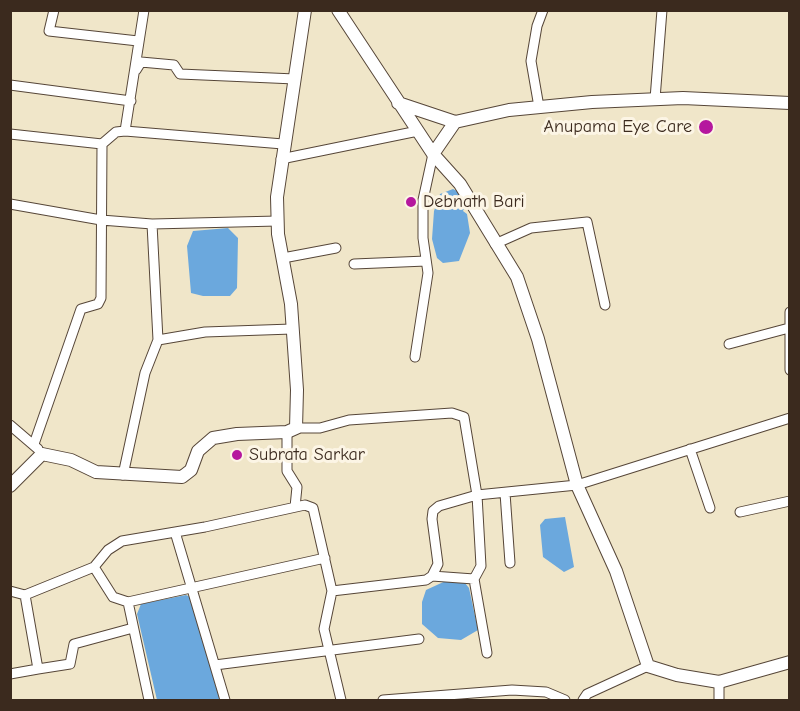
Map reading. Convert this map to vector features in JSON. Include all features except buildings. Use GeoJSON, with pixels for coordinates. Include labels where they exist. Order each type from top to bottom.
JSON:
{"type":"FeatureCollection","features":[{"type":"Feature","properties":{"kind":"street"},"geometry":{"type":"LineString","coordinates":[[54,10],[49,31],[138,41]]}},
{"type":"Feature","properties":{"kind":"street"},"geometry":{"type":"LineString","coordinates":[[125,131],[144,10]]}},
{"type":"Feature","properties":{"kind":"street"},"geometry":{"type":"LineString","coordinates":[[295,507],[297,487],[287,471],[297,390],[291,304],[278,221],[281,159],[304,10]]}},
{"type":"Feature","properties":{"kind":"street"},"geometry":{"type":"LineString","coordinates":[[338,10],[433,154],[459,184],[517,277],[538,339],[577,485],[616,571],[648,666]]}},
{"type":"Feature","properties":{"kind":"street"},"geometry":{"type":"LineString","coordinates":[[539,107],[531,61],[537,26],[543,10]]}},
{"type":"Feature","properties":{"kind":"street"},"geometry":{"type":"LineString","coordinates":[[655,99],[662,10]]}},
{"type":"Feature","properties":{"kind":"street"},"geometry":{"type":"LineString","coordinates":[[135,72],[141,62],[174,65],[180,74],[295,79]]}},
{"type":"Feature","properties":{"kind":"street"},"geometry":{"type":"LineString","coordinates":[[10,85],[130,101]]}},
{"type":"Feature","properties":{"kind":"street"},"geometry":{"type":"LineString","coordinates":[[415,357],[428,273],[423,200],[433,154],[455,122],[469,117],[539,107],[655,99],[683,98],[789,103]]}},
{"type":"Feature","properties":{"kind":"street"},"geometry":{"type":"LineString","coordinates":[[398,103],[455,122]]}},
{"type":"Feature","properties":{"kind":"street"},"geometry":{"type":"LineString","coordinates":[[10,134],[102,144],[116,132],[125,131],[283,144]]}},
{"type":"Feature","properties":{"kind":"street"},"geometry":{"type":"LineString","coordinates":[[281,159],[418,131]]}},
{"type":"Feature","properties":{"kind":"street"},"geometry":{"type":"LineString","coordinates":[[10,486],[38,449],[81,309],[98,304],[101,297],[102,144]]}},
{"type":"Feature","properties":{"kind":"street"},"geometry":{"type":"LineString","coordinates":[[10,204],[101,220],[152,224],[278,221]]}},
{"type":"Feature","properties":{"kind":"street"},"geometry":{"type":"LineString","coordinates":[[495,244],[531,228],[587,222],[605,305]]}},
{"type":"Feature","properties":{"kind":"street"},"geometry":{"type":"LineString","coordinates":[[123,475],[145,373],[158,339],[152,224]]}},
{"type":"Feature","properties":{"kind":"street"},"geometry":{"type":"LineString","coordinates":[[282,258],[336,248]]}},
{"type":"Feature","properties":{"kind":"street"},"geometry":{"type":"LineString","coordinates":[[354,264],[426,261]]}},
{"type":"Feature","properties":{"kind":"street"},"geometry":{"type":"LineString","coordinates":[[789,312],[789,370]]}},
{"type":"Feature","properties":{"kind":"street"},"geometry":{"type":"LineString","coordinates":[[729,345],[789,328]]}},
{"type":"Feature","properties":{"kind":"street"},"geometry":{"type":"LineString","coordinates":[[158,339],[205,332],[292,329]]}},
{"type":"Feature","properties":{"kind":"street"},"geometry":{"type":"LineString","coordinates":[[10,425],[38,449],[71,460],[96,472],[182,477],[191,470],[198,451],[213,438],[320,428],[349,420],[452,413],[464,417],[477,495],[481,566],[474,579],[487,652]]}},
{"type":"Feature","properties":{"kind":"street"},"geometry":{"type":"LineString","coordinates":[[332,591],[426,580],[432,576],[438,564],[432,519],[433,511],[439,506],[477,495],[577,485],[789,418]]}},
{"type":"Feature","properties":{"kind":"street"},"geometry":{"type":"LineString","coordinates":[[690,449],[710,508]]}},
{"type":"Feature","properties":{"kind":"street"},"geometry":{"type":"LineString","coordinates":[[506,493],[510,563]]}},
{"type":"Feature","properties":{"kind":"street"},"geometry":{"type":"LineString","coordinates":[[740,512],[789,501]]}},
{"type":"Feature","properties":{"kind":"street"},"geometry":{"type":"LineString","coordinates":[[10,591],[25,595],[94,567],[108,550],[122,541],[305,505],[313,508],[332,591],[324,620],[341,700]]}},
{"type":"Feature","properties":{"kind":"street"},"geometry":{"type":"LineString","coordinates":[[175,532],[194,587],[225,700]]}},
{"type":"Feature","properties":{"kind":"street"},"geometry":{"type":"LineString","coordinates":[[94,567],[113,597],[128,602],[325,558]]}},
{"type":"Feature","properties":{"kind":"street"},"geometry":{"type":"LineString","coordinates":[[432,576],[474,579]]}},
{"type":"Feature","properties":{"kind":"street"},"geometry":{"type":"LineString","coordinates":[[25,595],[38,669]]}},
{"type":"Feature","properties":{"kind":"street"},"geometry":{"type":"LineString","coordinates":[[128,602],[149,700]]}},
{"type":"Feature","properties":{"kind":"street"},"geometry":{"type":"LineString","coordinates":[[10,674],[70,664],[74,644],[134,628]]}},
{"type":"Feature","properties":{"kind":"street"},"geometry":{"type":"LineString","coordinates":[[215,665],[419,639]]}},
{"type":"Feature","properties":{"kind":"street"},"geometry":{"type":"LineString","coordinates":[[583,700],[586,694],[648,666],[677,675],[719,681],[789,662]]}},
{"type":"Feature","properties":{"kind":"street"},"geometry":{"type":"LineString","coordinates":[[719,681],[719,700]]}},
{"type":"Feature","properties":{"kind":"street"},"geometry":{"type":"LineString","coordinates":[[383,700],[479,697],[512,690],[546,692],[565,700]]}},
{"type":"Feature","properties":{"kind":"water"},"geometry":{"type":"Polygon","coordinates":[[[453,189],[467,201],[463,211],[467,214],[470,233],[459,261],[443,263],[437,258],[432,239],[434,211],[440,194],[453,189]]]}},
{"type":"Feature","properties":{"kind":"water"},"geometry":{"type":"Polygon","coordinates":[[[228,228],[238,238],[237,288],[230,296],[203,296],[191,293],[187,246],[193,231],[228,228]]]}},
{"type":"Feature","properties":{"kind":"water"},"geometry":{"type":"Polygon","coordinates":[[[565,517],[574,567],[564,572],[543,557],[540,525],[545,519],[565,517]]]}},
{"type":"Feature","properties":{"kind":"water"},"geometry":{"type":"Polygon","coordinates":[[[450,579],[465,583],[469,588],[478,630],[461,640],[438,638],[422,624],[422,602],[426,590],[450,579]]]}},
{"type":"Feature","properties":{"kind":"water"},"geometry":{"type":"Polygon","coordinates":[[[186,595],[197,600],[225,700],[157,700],[137,614],[141,604],[186,595]]]}},
{"type":"Feature","properties":{"kind":"place","name":"Anupama Eye Care"},"geometry":{"type":"Point","coordinates":[706,127]}},
{"type":"Feature","properties":{"kind":"place","name":"Debnath Bari"},"geometry":{"type":"Point","coordinates":[411,202]}},
{"type":"Feature","properties":{"kind":"place","name":"Subrata Sarkar"},"geometry":{"type":"Point","coordinates":[237,455]}}]}
